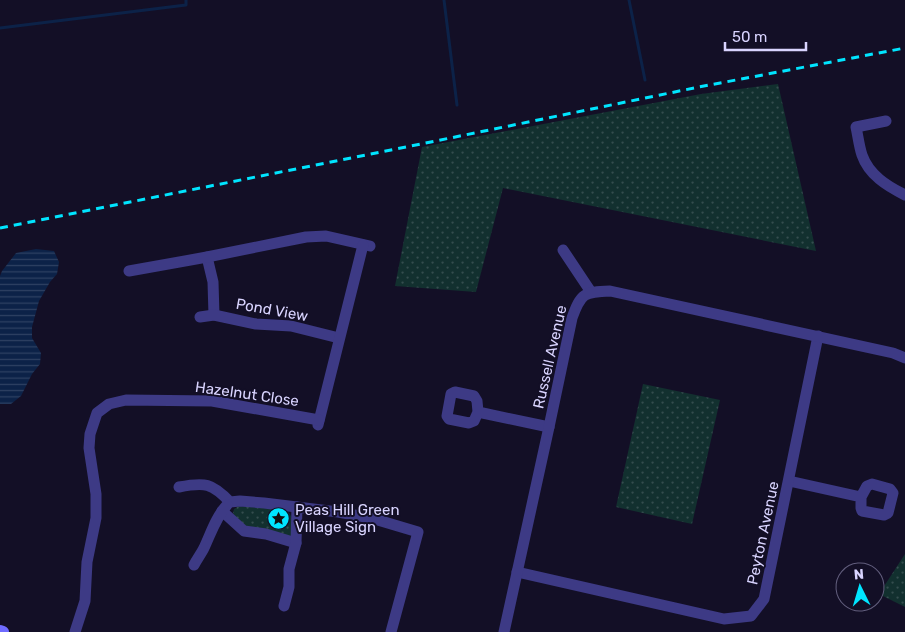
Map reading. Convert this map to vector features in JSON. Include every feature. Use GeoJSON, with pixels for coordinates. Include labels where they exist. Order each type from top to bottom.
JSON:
{"type":"FeatureCollection","features":[{"type":"Feature","properties":{"kind":"street"},"geometry":{"type":"LineString","coordinates":[[886,121],[856,127],[862,156],[869,169],[878,179],[890,188],[905,195]]}},
{"type":"Feature","properties":{"kind":"street"},"geometry":{"type":"LineString","coordinates":[[129,272],[306,236],[326,236],[366,245],[339,338]]}},
{"type":"Feature","properties":{"kind":"street"},"geometry":{"type":"LineString","coordinates":[[563,250],[591,292],[610,291],[893,353],[905,358]]}},
{"type":"Feature","properties":{"kind":"street"},"geometry":{"type":"LineString","coordinates":[[207,257],[213,282],[214,315]]}},
{"type":"Feature","properties":{"kind":"street","name":"Russell Avenue"},"geometry":{"type":"LineString","coordinates":[[504,632],[572,318],[578,300],[591,292]]}},
{"type":"Feature","properties":{"kind":"street","name":"Pond View"},"geometry":{"type":"LineString","coordinates":[[200,317],[214,315],[256,324],[291,326],[339,338]]}},
{"type":"Feature","properties":{"kind":"street","name":"Peyton Avenue"},"geometry":{"type":"LineString","coordinates":[[517,572],[724,619],[750,616],[764,599],[818,336]]}},
{"type":"Feature","properties":{"kind":"street","name":"Hazelnut Close"},"geometry":{"type":"LineString","coordinates":[[75,632],[85,601],[87,562],[96,518],[96,494],[89,448],[90,434],[97,413],[109,404],[126,400],[212,401],[319,422],[339,338]]}},
{"type":"Feature","properties":{"kind":"street"},"geometry":{"type":"LineString","coordinates":[[478,412],[549,427]]}},
{"type":"Feature","properties":{"kind":"street"},"geometry":{"type":"LineString","coordinates":[[789,481],[861,496]]}},
{"type":"Feature","properties":{"kind":"street"},"geometry":{"type":"LineString","coordinates":[[179,487],[196,484],[208,485],[219,491],[226,506],[244,531],[266,534],[296,543]]}},
{"type":"Feature","properties":{"kind":"street"},"geometry":{"type":"LineString","coordinates":[[194,565],[212,528],[226,506],[240,501],[338,512],[371,518],[418,532],[391,632]]}},
{"type":"Feature","properties":{"kind":"street"},"geometry":{"type":"LineString","coordinates":[[284,606],[289,588],[290,569],[296,543],[297,507]]}},
{"type":"Feature","properties":{"kind":"green space"},"geometry":{"type":"Polygon","coordinates":[[[778,84],[816,251],[503,188],[476,292],[395,286],[422,147],[701,94],[778,84]]]}},
{"type":"Feature","properties":{"kind":"green space"},"geometry":{"type":"Polygon","coordinates":[[[643,384],[720,400],[692,524],[616,507],[643,384]]]}},
{"type":"Feature","properties":{"kind":"green space"},"geometry":{"type":"Polygon","coordinates":[[[239,506],[286,510],[292,519],[291,537],[246,526],[233,513],[234,509],[239,506]]]}},
{"type":"Feature","properties":{"kind":"green space"},"geometry":{"type":"Polygon","coordinates":[[[905,554],[905,607],[885,597],[885,585],[905,554]]]}},
{"type":"Feature","properties":{"kind":"water"},"geometry":{"type":"Polygon","coordinates":[[[36,249],[54,251],[59,262],[57,274],[39,301],[32,327],[32,338],[41,353],[40,364],[32,374],[21,396],[11,404],[0,404],[0,276],[16,253],[36,249]]]}},
{"type":"Feature","properties":{"kind":"waterway"},"geometry":{"type":"LineString","coordinates":[[0,28],[186,5],[186,0]]}},
{"type":"Feature","properties":{"kind":"waterway"},"geometry":{"type":"LineString","coordinates":[[444,0],[457,105]]}},
{"type":"Feature","properties":{"kind":"waterway"},"geometry":{"type":"LineString","coordinates":[[629,0],[645,80]]}},
{"type":"Feature","properties":{"kind":"railway"},"geometry":{"type":"LineString","coordinates":[[0,228],[699,87],[905,48]]}},
{"type":"Feature","properties":{"kind":"place","name":"Peas Hill Green Village Sign"},"geometry":{"type":"Point","coordinates":[279,519]}}]}
